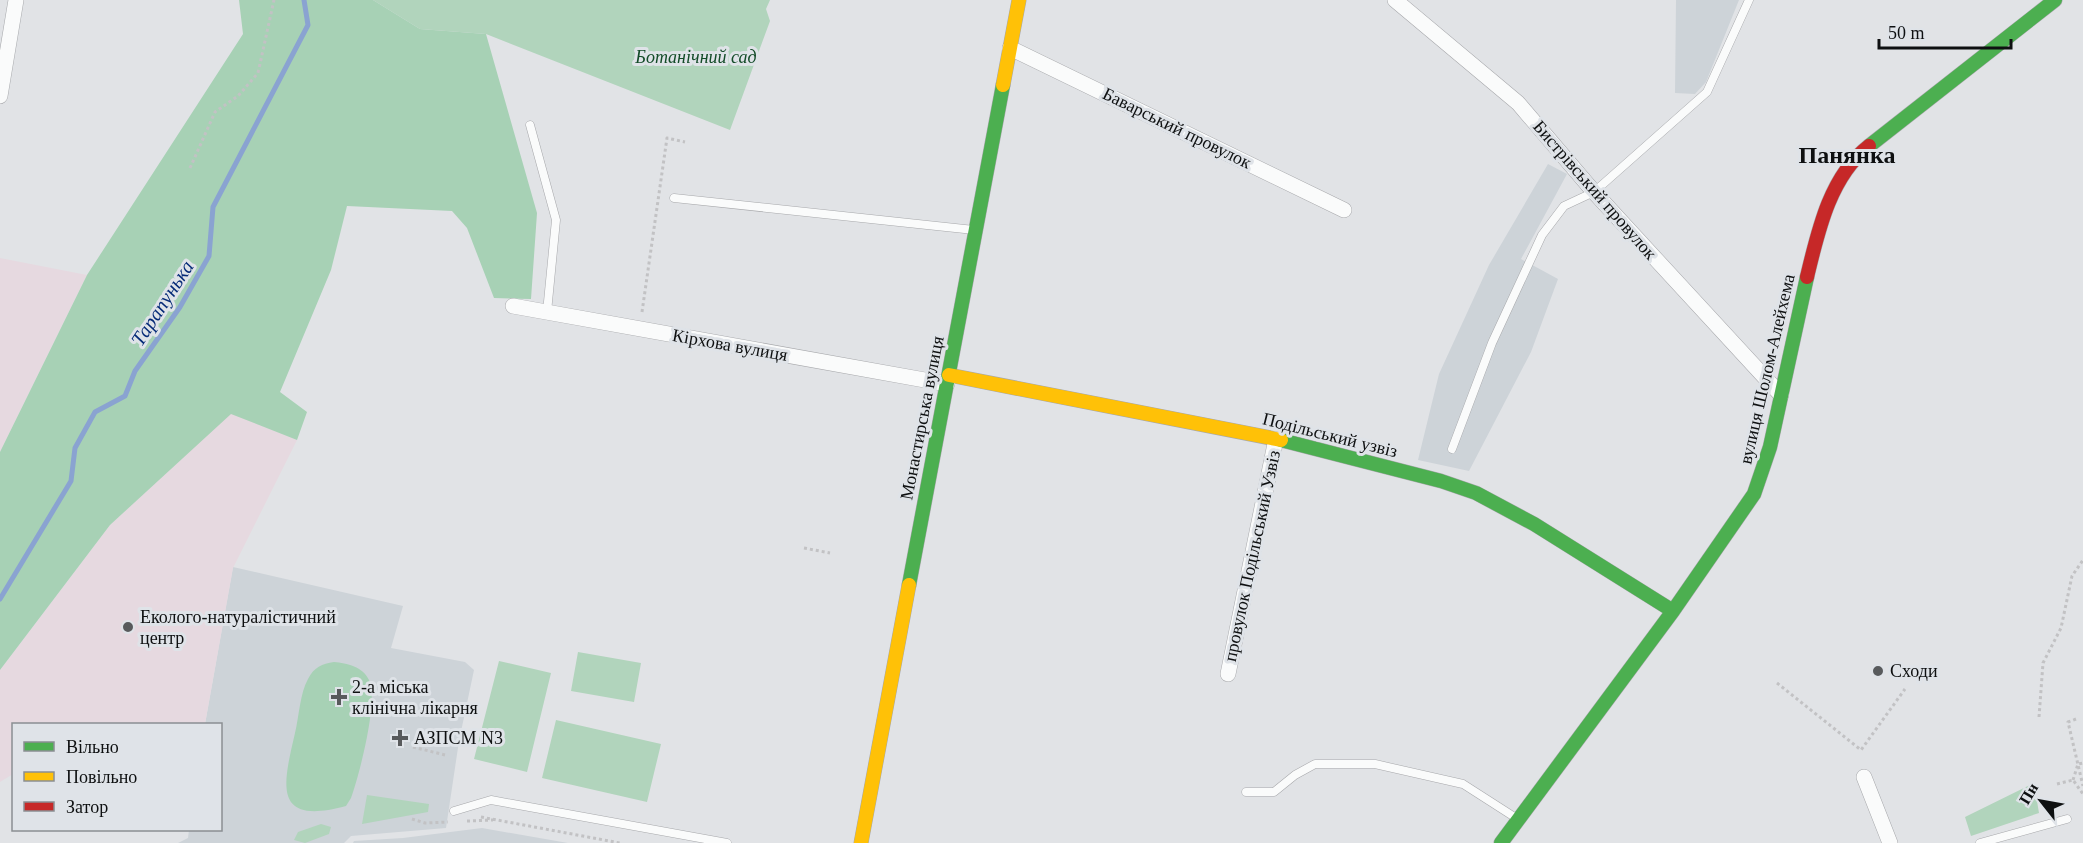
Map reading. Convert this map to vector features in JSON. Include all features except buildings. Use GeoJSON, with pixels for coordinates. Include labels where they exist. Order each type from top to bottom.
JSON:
{"type":"FeatureCollection","features":[{"type":"Feature","properties":{"kind":"street"},"geometry":{"type":"LineString","coordinates":[[0,96],[16,0]]}},
{"type":"Feature","properties":{"kind":"street","name":"Монастирська вулиця"},"geometry":{"type":"LineString","coordinates":[[861,843],[1019,0]]}},
{"type":"Feature","properties":{"kind":"street","name":"Бистрівський провулок"},"geometry":{"type":"LineString","coordinates":[[1395,0],[1518,103],[1594,192],[1781,395]]}},
{"type":"Feature","properties":{"kind":"street","name":"вулиця Шолом-Алейхема"},"geometry":{"type":"LineString","coordinates":[[1501,843],[1673,611],[1754,494],[1770,447],[1820,220],[1853,158],[2055,0]]}},
{"type":"Feature","properties":{"kind":"street","name":"Баварський провулок"},"geometry":{"type":"LineString","coordinates":[[1010,48],[1344,210]]}},
{"type":"Feature","properties":{"kind":"street","name":"Кірхова вулиця"},"geometry":{"type":"LineString","coordinates":[[513,306],[948,379]]}},
{"type":"Feature","properties":{"kind":"street","name":"Подільський узвіз"},"geometry":{"type":"LineString","coordinates":[[948,379],[1276,439],[1442,481],[1476,493],[1534,524],[1673,611]]}},
{"type":"Feature","properties":{"kind":"street","name":"провулок Подільський Узвіз"},"geometry":{"type":"LineString","coordinates":[[1228,674],[1276,439]]}},
{"type":"Feature","properties":{"kind":"street"},"geometry":{"type":"LineString","coordinates":[[1864,777],[1890,843]]}},
{"type":"Feature","properties":{"kind":"lane"},"geometry":{"type":"LineString","coordinates":[[1452,449],[1492,343],[1542,236],[1564,206],[1594,192],[1707,92],[1749,0]]}},
{"type":"Feature","properties":{"kind":"lane"},"geometry":{"type":"LineString","coordinates":[[531,126],[556,220],[547,312]]}},
{"type":"Feature","properties":{"kind":"lane"},"geometry":{"type":"LineString","coordinates":[[674,198],[976,230]]}},
{"type":"Feature","properties":{"kind":"lane"},"geometry":{"type":"LineString","coordinates":[[1246,792],[1274,792],[1295,775],[1315,764],[1375,764],[1463,783],[1517,819]]}},
{"type":"Feature","properties":{"kind":"lane"},"geometry":{"type":"LineString","coordinates":[[454,811],[491,801],[727,843]]}},
{"type":"Feature","properties":{"kind":"lane"},"geometry":{"type":"LineString","coordinates":[[1980,843],[2067,819]]}},
{"type":"Feature","properties":{"kind":"path"},"geometry":{"type":"LineString","coordinates":[[190,168],[215,112],[238,96],[258,73],[274,0]]}},
{"type":"Feature","properties":{"kind":"path"},"geometry":{"type":"LineString","coordinates":[[640,329],[668,138],[685,142]]}},
{"type":"Feature","properties":{"kind":"path"},"geometry":{"type":"LineString","coordinates":[[804,548],[830,553]]}},
{"type":"Feature","properties":{"kind":"path"},"geometry":{"type":"LineString","coordinates":[[2039,717],[2043,663],[2061,628],[2072,576],[2083,560]]}},
{"type":"Feature","properties":{"kind":"path"},"geometry":{"type":"LineString","coordinates":[[1777,683],[1862,750],[1905,689]]}},
{"type":"Feature","properties":{"kind":"path"},"geometry":{"type":"LineString","coordinates":[[2076,718],[2068,722],[2083,786]]}},
{"type":"Feature","properties":{"kind":"path"},"geometry":{"type":"LineString","coordinates":[[413,747],[445,755]]}},
{"type":"Feature","properties":{"kind":"path"},"geometry":{"type":"LineString","coordinates":[[2078,764],[2083,763]]}},
{"type":"Feature","properties":{"kind":"path"},"geometry":{"type":"LineString","coordinates":[[2073,780],[2078,764]]}},
{"type":"Feature","properties":{"kind":"path"},"geometry":{"type":"LineString","coordinates":[[2058,784],[2073,780]]}},
{"type":"Feature","properties":{"kind":"path"},"geometry":{"type":"LineString","coordinates":[[2073,780],[2083,794]]}},
{"type":"Feature","properties":{"kind":"path"},"geometry":{"type":"LineString","coordinates":[[454,811],[620,843]]}},
{"type":"Feature","properties":{"kind":"shaded area"},"geometry":{"type":"Polygon","coordinates":[[[1676,0],[1739,0],[1706,82],[1695,94],[1675,93],[1676,0]]]}},
{"type":"Feature","properties":{"kind":"shaded area"},"geometry":{"type":"Polygon","coordinates":[[[1548,164],[1567,174],[1521,259],[1558,279],[1531,352],[1469,471],[1418,460],[1439,374],[1489,265],[1548,164]]]}},
{"type":"Feature","properties":{"kind":"shaded area"},"geometry":{"type":"Polygon","coordinates":[[[0,258],[87,275],[0,452],[0,258]]]}},
{"type":"Feature","properties":{"kind":"shaded area","name":"Еколого-натуралістичний центр"},"geometry":{"type":"Polygon","coordinates":[[[231,413],[297,440],[233,568],[205,723],[12,723],[12,775],[0,782],[0,670],[110,525],[231,413]]]}},
{"type":"Feature","properties":{"kind":"shaded area","name":"2-а міська клінічна лікарня"},"geometry":{"type":"Polygon","coordinates":[[[233,567],[403,606],[391,648],[465,662],[474,670],[459,741],[446,828],[351,836],[344,843],[178,843],[188,838],[189,831],[222,831],[222,723],[205,723],[233,567]]]}},
{"type":"Feature","properties":{"kind":"shaded area"},"geometry":{"type":"Polygon","coordinates":[[[482,828],[568,843],[353,843],[354,841],[403,838],[482,828]]]}},
{"type":"Feature","properties":{"kind":"green space"},"geometry":{"type":"Polygon","coordinates":[[[239,0],[373,0],[420,29],[486,34],[537,213],[531,299],[494,298],[467,228],[452,211],[347,206],[331,270],[280,392],[307,412],[297,440],[231,414],[110,525],[0,670],[0,452],[87,275],[243,34],[239,0]]]}},
{"type":"Feature","properties":{"kind":"green space","name":"Ботанічний сад"},"geometry":{"type":"Polygon","coordinates":[[[373,0],[770,0],[766,9],[770,21],[730,130],[486,34],[420,29],[373,0]]]}},
{"type":"Feature","properties":{"kind":"green space"},"geometry":{"type":"Polygon","coordinates":[[[578,652],[641,663],[634,702],[571,691],[578,652]]]}},
{"type":"Feature","properties":{"kind":"green space"},"geometry":{"type":"Polygon","coordinates":[[[499,661],[551,673],[527,772],[474,759],[499,661]]]}},
{"type":"Feature","properties":{"kind":"green space"},"geometry":{"type":"Polygon","coordinates":[[[334,662],[359,669],[369,680],[372,704],[367,738],[351,798],[346,806],[322,811],[305,810],[294,805],[288,796],[286,784],[301,698],[305,685],[313,672],[319,667],[334,662]]]}},
{"type":"Feature","properties":{"kind":"green space"},"geometry":{"type":"Polygon","coordinates":[[[556,720],[661,744],[647,802],[542,778],[556,720]]]}},
{"type":"Feature","properties":{"kind":"green space"},"geometry":{"type":"Polygon","coordinates":[[[2034,783],[2039,813],[1971,836],[1965,817],[2034,783]]]}},
{"type":"Feature","properties":{"kind":"green space"},"geometry":{"type":"Polygon","coordinates":[[[367,795],[429,804],[428,812],[362,824],[367,795]]]}},
{"type":"Feature","properties":{"kind":"green space"},"geometry":{"type":"Polygon","coordinates":[[[321,824],[331,827],[329,834],[305,843],[294,840],[298,832],[321,824]]]}},
{"type":"Feature","properties":{"kind":"waterway","name":"Тарапунька"},"geometry":{"type":"LineString","coordinates":[[0,599],[71,481],[75,448],[95,412],[125,396],[135,371],[180,307],[209,256],[213,207],[308,25],[304,0]]}},
{"type":"Feature","properties":{"kind":"traffic: fast"},"geometry":{"type":"LineString","coordinates":[[1869,146],[2055,0]]}},
{"type":"Feature","properties":{"kind":"traffic: fast"},"geometry":{"type":"LineString","coordinates":[[909,585],[1003,85]]}},
{"type":"Feature","properties":{"kind":"traffic: fast"},"geometry":{"type":"LineString","coordinates":[[1501,843],[1673,611],[1754,494],[1770,447],[1807,277]]}},
{"type":"Feature","properties":{"kind":"traffic: fast"},"geometry":{"type":"LineString","coordinates":[[1281,440],[1441,481],[1476,493],[1534,524],[1673,611]]}},
{"type":"Feature","properties":{"kind":"traffic: slow"},"geometry":{"type":"LineString","coordinates":[[1003,85],[1019,0]]}},
{"type":"Feature","properties":{"kind":"traffic: slow"},"geometry":{"type":"LineString","coordinates":[[949,375],[1281,440]]}},
{"type":"Feature","properties":{"kind":"traffic: slow"},"geometry":{"type":"LineString","coordinates":[[861,843],[909,585]]}},
{"type":"Feature","properties":{"kind":"traffic: jam"},"geometry":{"type":"LineString","coordinates":[[1807,277],[1821,223],[1835,189],[1844,173],[1869,146]]}},
{"type":"Feature","properties":{"kind":"place","name":"Еколого-натуралістичний центр"},"geometry":{"type":"Point","coordinates":[128,627]}},
{"type":"Feature","properties":{"kind":"place","name":"Сходи"},"geometry":{"type":"Point","coordinates":[1878,671]}},
{"type":"Feature","properties":{"kind":"place","name":"2-а міська клінічна лікарня"},"geometry":{"type":"Point","coordinates":[339,697]}},
{"type":"Feature","properties":{"kind":"place","name":"АЗПСМ N3"},"geometry":{"type":"Point","coordinates":[400,738]}},
{"type":"Feature","properties":{"kind":"district","name":"Панянка"},"geometry":{"type":"Point","coordinates":[1847,155]}}]}
